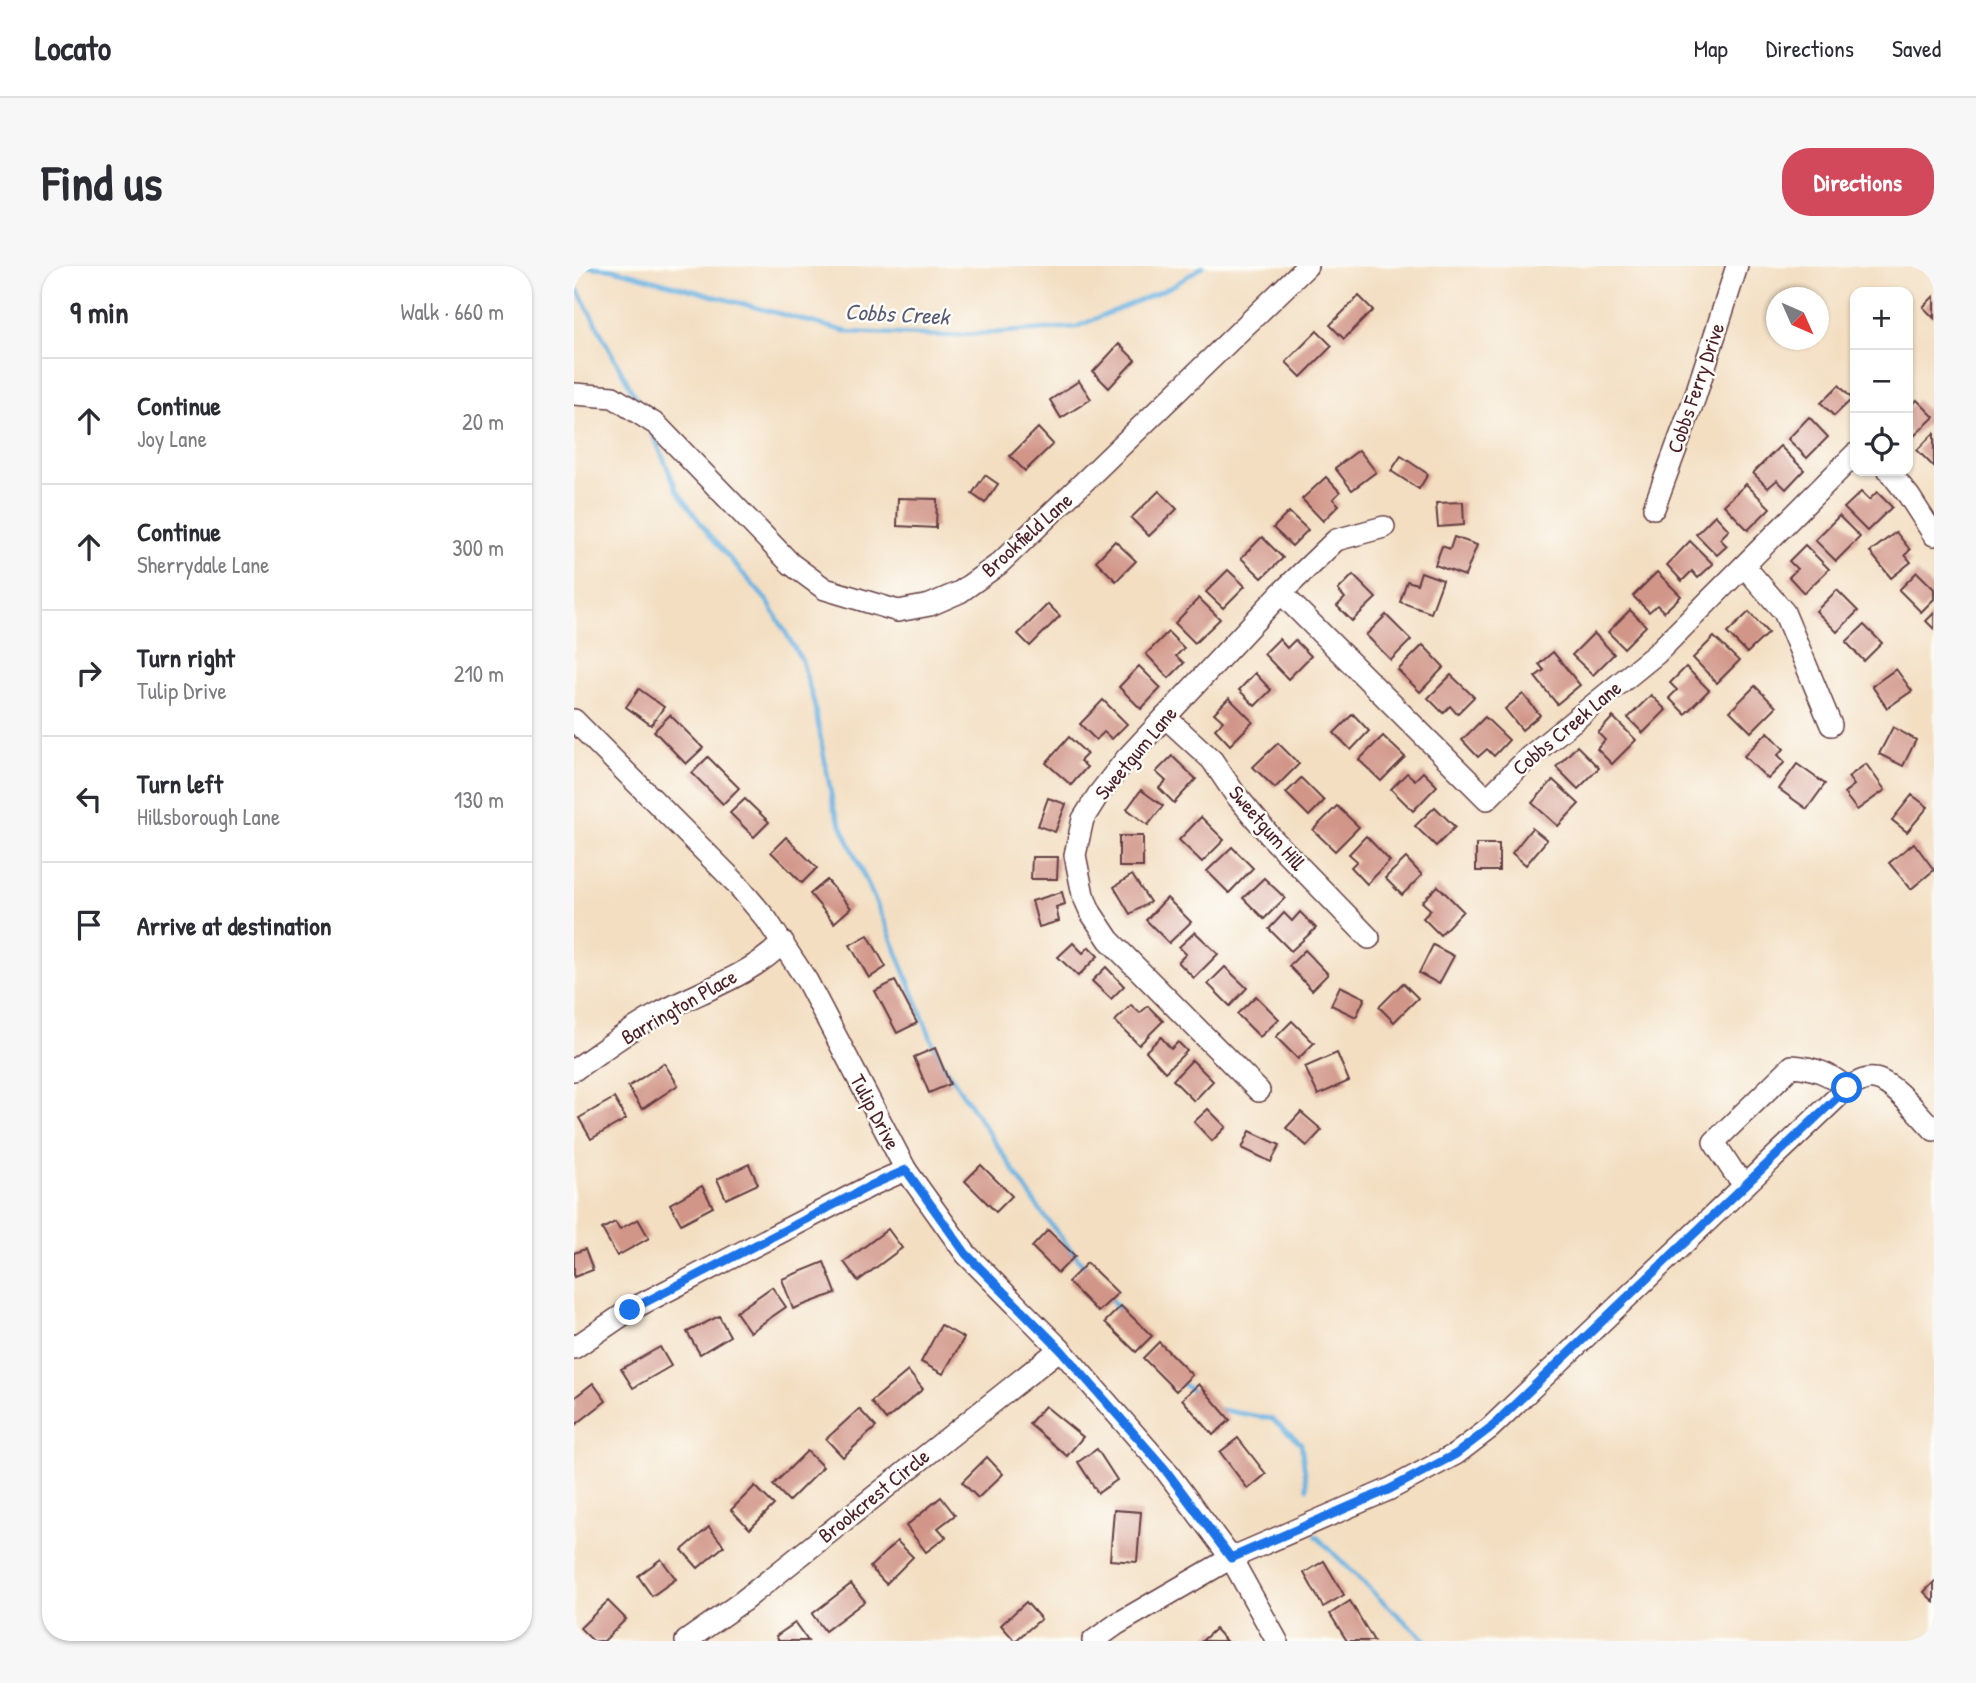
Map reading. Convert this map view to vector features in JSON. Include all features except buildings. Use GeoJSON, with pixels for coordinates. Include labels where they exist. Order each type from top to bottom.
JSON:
{"type":"FeatureCollection","features":[{"type":"Feature","properties":{"kind":"street","name":"Brookfield Lane"},"geometry":{"type":"LineString","coordinates":[[574,394],[613,397],[657,425],[791,564],[825,589],[898,611],[930,605],[960,592],[999,564],[1307,266]]}},
{"type":"Feature","properties":{"kind":"street","name":"Cobbs Ferry Drive"},"geometry":{"type":"LineString","coordinates":[[1654,509],[1695,397],[1737,266]]}},
{"type":"Feature","properties":{"kind":"street","name":"Cobbs Creek Lane"},"geometry":{"type":"LineString","coordinates":[[1281,593],[1487,799],[1530,757],[1656,654],[1850,459]]}},
{"type":"Feature","properties":{"kind":"street"},"geometry":{"type":"LineString","coordinates":[[1893,476],[1934,535]]}},
{"type":"Feature","properties":{"kind":"street","name":"Sweetgum Lane"},"geometry":{"type":"LineString","coordinates":[[1259,1091],[1109,940],[1083,895],[1075,855],[1083,820],[1098,795],[1126,759],[1281,593],[1336,540],[1384,527]]}},
{"type":"Feature","properties":{"kind":"street"},"geometry":{"type":"LineString","coordinates":[[1744,566],[1784,612],[1831,725]]}},
{"type":"Feature","properties":{"kind":"street","name":"Sweetgum Hill"},"geometry":{"type":"LineString","coordinates":[[1165,717],[1212,760],[1235,794],[1271,838],[1369,938]]}},
{"type":"Feature","properties":{"kind":"street","name":"Tulip Drive"},"geometry":{"type":"LineString","coordinates":[[578,731],[735,882],[767,920],[807,981],[906,1170],[966,1254],[1060,1349],[1164,1468],[1231,1558],[1277,1641]]}},
{"type":"Feature","properties":{"kind":"street","name":"Barrington Place"},"geometry":{"type":"LineString","coordinates":[[574,1070],[659,1014],[726,981],[772,954],[783,942]]}},
{"type":"Feature","properties":{"kind":"street"},"geometry":{"type":"LineString","coordinates":[[1745,1185],[1714,1142],[1792,1066],[1815,1068],[1832,1075],[1847,1088]]}},
{"type":"Feature","properties":{"kind":"street"},"geometry":{"type":"LineString","coordinates":[[1093,1641],[1117,1624],[1231,1558],[1390,1489],[1456,1454],[1490,1428],[1847,1088],[1870,1078],[1878,1079],[1892,1088],[1934,1130]]}},
{"type":"Feature","properties":{"kind":"street"},"geometry":{"type":"LineString","coordinates":[[574,1348],[630,1310],[906,1170]]}},
{"type":"Feature","properties":{"kind":"street","name":"Brookcrest Circle"},"geometry":{"type":"LineString","coordinates":[[687,1641],[743,1601],[1060,1349]]}},
{"type":"Feature","properties":{"kind":"waterway","name":"Cobbs Creek"},"geometry":{"type":"LineString","coordinates":[[583,266],[613,269],[848,332],[948,336],[1076,327],[1173,286],[1203,266]]}},
{"type":"Feature","properties":{"kind":"waterway"},"geometry":{"type":"LineString","coordinates":[[574,283],[638,402]]}},
{"type":"Feature","properties":{"kind":"waterway"},"geometry":{"type":"LineString","coordinates":[[652,432],[677,490],[710,536],[768,602],[802,661],[814,703],[834,809],[886,925],[939,1058],[1042,1213],[1087,1270]]}},
{"type":"Feature","properties":{"kind":"waterway"},"geometry":{"type":"LineString","coordinates":[[1108,1296],[1120,1311]]}},
{"type":"Feature","properties":{"kind":"waterway"},"geometry":{"type":"LineString","coordinates":[[1180,1382],[1195,1393]]}},
{"type":"Feature","properties":{"kind":"waterway"},"geometry":{"type":"LineString","coordinates":[[1217,1409],[1272,1419],[1301,1443],[1307,1488]]}},
{"type":"Feature","properties":{"kind":"waterway"},"geometry":{"type":"LineString","coordinates":[[1316,1536],[1427,1641]]}},
{"type":"Feature","properties":{"kind":"route"},"geometry":{"type":"LineString","coordinates":[[630,1310],[906,1170],[966,1254],[1060,1349],[1164,1468],[1231,1558],[1390,1489],[1456,1454],[1490,1428],[1847,1088]]}}]}
